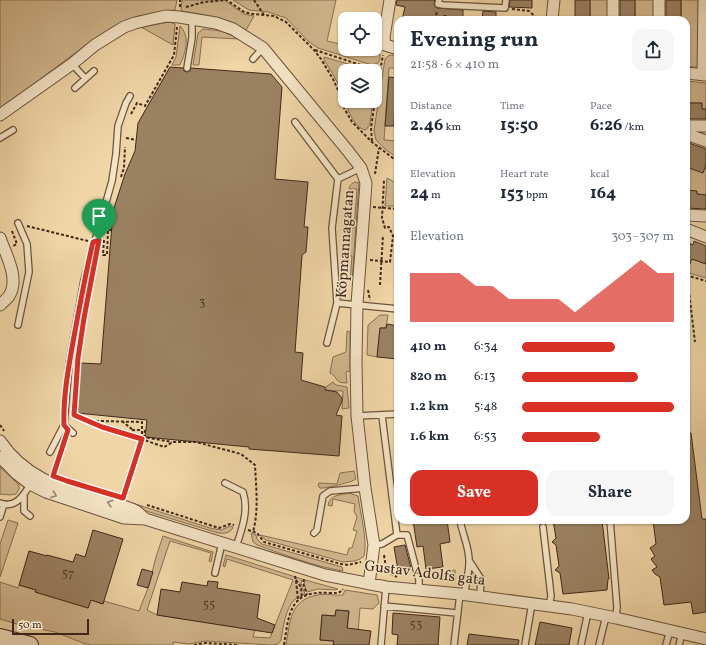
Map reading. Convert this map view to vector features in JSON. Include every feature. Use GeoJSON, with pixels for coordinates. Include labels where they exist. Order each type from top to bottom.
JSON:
{"type":"FeatureCollection","features":[{"type":"Feature","properties":{"kind":"main road"},"geometry":{"type":"LineString","coordinates":[[3,637],[30,645]]}},
{"type":"Feature","properties":{"kind":"street"},"geometry":{"type":"LineString","coordinates":[[390,0],[384,37],[385,45],[394,48]]}},
{"type":"Feature","properties":{"kind":"street"},"geometry":{"type":"LineString","coordinates":[[552,16],[554,0]]}},
{"type":"Feature","properties":{"kind":"street"},"geometry":{"type":"LineString","coordinates":[[613,0],[613,16]]}},
{"type":"Feature","properties":{"kind":"street"},"geometry":{"type":"LineString","coordinates":[[659,0],[659,16]]}},
{"type":"Feature","properties":{"kind":"street"},"geometry":{"type":"LineString","coordinates":[[690,73],[705,75],[704,0]]}},
{"type":"Feature","properties":{"kind":"street","name":"Köpmannagatan"},"geometry":{"type":"LineString","coordinates":[[0,115],[72,64],[95,45],[135,22],[166,16],[192,18],[216,23],[233,29],[263,48],[361,168],[366,182],[357,304],[357,416],[365,488],[378,544],[369,584]]}},
{"type":"Feature","properties":{"kind":"street"},"geometry":{"type":"LineString","coordinates":[[690,126],[706,126]]}},
{"type":"Feature","properties":{"kind":"street"},"geometry":{"type":"LineString","coordinates":[[690,135],[706,141]]}},
{"type":"Feature","properties":{"kind":"street"},"geometry":{"type":"LineString","coordinates":[[690,215],[706,216]]}},
{"type":"Feature","properties":{"kind":"street"},"geometry":{"type":"LineString","coordinates":[[690,231],[706,237]]}},
{"type":"Feature","properties":{"kind":"street"},"geometry":{"type":"LineString","coordinates":[[0,238],[12,273],[13,286],[8,297],[1,302]]}},
{"type":"Feature","properties":{"kind":"street","name":"Gustav Adolfs gata"},"geometry":{"type":"LineString","coordinates":[[4,439],[13,457],[32,480]]}},
{"type":"Feature","properties":{"kind":"street","name":"Gustav Adolfs gata"},"geometry":{"type":"LineString","coordinates":[[0,457],[17,474],[32,480],[54,496],[124,518],[145,519],[325,575],[386,587],[419,585],[462,594],[588,612],[706,639]]}},
{"type":"Feature","properties":{"kind":"lane"},"geometry":{"type":"LineString","coordinates":[[439,0],[438,4],[443,5],[505,8],[506,0]]}},
{"type":"Feature","properties":{"kind":"lane"},"geometry":{"type":"LineString","coordinates":[[186,68],[192,38],[192,18]]}},
{"type":"Feature","properties":{"kind":"lane"},"geometry":{"type":"LineString","coordinates":[[253,59],[263,48]]}},
{"type":"Feature","properties":{"kind":"lane"},"geometry":{"type":"LineString","coordinates":[[72,64],[85,78]]}},
{"type":"Feature","properties":{"kind":"lane"},"geometry":{"type":"LineString","coordinates":[[75,88],[94,71]]}},
{"type":"Feature","properties":{"kind":"lane"},"geometry":{"type":"LineString","coordinates":[[50,452],[69,429],[69,364],[84,280],[93,242],[112,181],[118,126],[130,96]]}},
{"type":"Feature","properties":{"kind":"lane"},"geometry":{"type":"LineString","coordinates":[[295,122],[338,179],[332,228],[337,302],[327,343]]}},
{"type":"Feature","properties":{"kind":"lane"},"geometry":{"type":"LineString","coordinates":[[0,138],[13,130]]}},
{"type":"Feature","properties":{"kind":"lane"},"geometry":{"type":"LineString","coordinates":[[338,179],[361,168]]}},
{"type":"Feature","properties":{"kind":"lane"},"geometry":{"type":"LineString","coordinates":[[18,325],[29,272],[27,244],[19,226]]}},
{"type":"Feature","properties":{"kind":"lane"},"geometry":{"type":"LineString","coordinates":[[337,302],[394,309]]}},
{"type":"Feature","properties":{"kind":"lane"},"geometry":{"type":"LineString","coordinates":[[357,416],[394,414]]}},
{"type":"Feature","properties":{"kind":"lane"},"geometry":{"type":"LineString","coordinates":[[382,416],[394,511]]}},
{"type":"Feature","properties":{"kind":"lane"},"geometry":{"type":"LineString","coordinates":[[30,516],[24,511],[24,496],[32,480]]}},
{"type":"Feature","properties":{"kind":"lane"},"geometry":{"type":"LineString","coordinates":[[226,483],[243,492],[246,501],[244,517],[236,547]]}},
{"type":"Feature","properties":{"kind":"lane"},"geometry":{"type":"LineString","coordinates":[[314,533],[317,530],[323,496],[326,493],[330,491],[365,488]]}},
{"type":"Feature","properties":{"kind":"lane"},"geometry":{"type":"LineString","coordinates":[[0,517],[2,504],[12,504],[24,496]]}},
{"type":"Feature","properties":{"kind":"lane"},"geometry":{"type":"LineString","coordinates":[[396,524],[397,535]]}},
{"type":"Feature","properties":{"kind":"lane"},"geometry":{"type":"LineString","coordinates":[[454,645],[457,613],[470,562],[466,539],[461,524]]}},
{"type":"Feature","properties":{"kind":"lane"},"geometry":{"type":"LineString","coordinates":[[599,645],[617,607],[610,524]]}},
{"type":"Feature","properties":{"kind":"lane"},"geometry":{"type":"LineString","coordinates":[[543,527],[551,596],[549,606]]}},
{"type":"Feature","properties":{"kind":"lane"},"geometry":{"type":"LineString","coordinates":[[378,544],[397,535],[406,535],[419,585]]}},
{"type":"Feature","properties":{"kind":"lane"},"geometry":{"type":"LineString","coordinates":[[215,573],[222,543]]}},
{"type":"Feature","properties":{"kind":"lane"},"geometry":{"type":"LineString","coordinates":[[470,562],[481,579],[480,596]]}},
{"type":"Feature","properties":{"kind":"lane"},"geometry":{"type":"LineString","coordinates":[[381,645],[386,587]]}},
{"type":"Feature","properties":{"kind":"lane"},"geometry":{"type":"LineString","coordinates":[[525,645],[532,603]]}},
{"type":"Feature","properties":{"kind":"lane"},"geometry":{"type":"LineString","coordinates":[[384,606],[457,613]]}},
{"type":"Feature","properties":{"kind":"lane"},"geometry":{"type":"LineString","coordinates":[[581,645],[588,612]]}},
{"type":"Feature","properties":{"kind":"lane"},"geometry":{"type":"LineString","coordinates":[[666,645],[670,630]]}},
{"type":"Feature","properties":{"kind":"lane"},"geometry":{"type":"LineString","coordinates":[[679,645],[682,633]]}},
{"type":"Feature","properties":{"kind":"path"},"geometry":{"type":"LineString","coordinates":[[179,10],[204,2],[227,0],[244,12],[280,18],[286,22],[314,50],[333,79],[346,113],[360,131],[394,159]]}},
{"type":"Feature","properties":{"kind":"path"},"geometry":{"type":"LineString","coordinates":[[254,0],[264,15]]}},
{"type":"Feature","properties":{"kind":"path"},"geometry":{"type":"LineString","coordinates":[[505,8],[529,10],[535,16]]}},
{"type":"Feature","properties":{"kind":"path"},"geometry":{"type":"LineString","coordinates":[[130,116],[137,103],[145,106],[174,55],[178,26]]}},
{"type":"Feature","properties":{"kind":"path"},"geometry":{"type":"LineString","coordinates":[[381,64],[385,45]]}},
{"type":"Feature","properties":{"kind":"path"},"geometry":{"type":"LineString","coordinates":[[314,50],[357,64]]}},
{"type":"Feature","properties":{"kind":"path"},"geometry":{"type":"LineString","coordinates":[[372,142],[371,128],[374,108]]}},
{"type":"Feature","properties":{"kind":"path"},"geometry":{"type":"LineString","coordinates":[[126,138],[136,140]]}},
{"type":"Feature","properties":{"kind":"path"},"geometry":{"type":"LineString","coordinates":[[119,182],[124,168],[126,146]]}},
{"type":"Feature","properties":{"kind":"path"},"geometry":{"type":"LineString","coordinates":[[375,179],[379,148]]}},
{"type":"Feature","properties":{"kind":"path"},"geometry":{"type":"LineString","coordinates":[[369,260],[390,262],[393,236],[389,227],[385,228],[382,218],[384,180]]}},
{"type":"Feature","properties":{"kind":"path"},"geometry":{"type":"LineString","coordinates":[[374,200],[373,207],[394,209]]}},
{"type":"Feature","properties":{"kind":"path"},"geometry":{"type":"LineString","coordinates":[[11,231],[19,226],[27,226],[93,242],[104,240],[103,255],[107,255],[108,230],[111,230]]}},
{"type":"Feature","properties":{"kind":"path"},"geometry":{"type":"LineString","coordinates":[[380,285],[383,235]]}},
{"type":"Feature","properties":{"kind":"path"},"geometry":{"type":"LineString","coordinates":[[690,276],[706,281]]}},
{"type":"Feature","properties":{"kind":"path"},"geometry":{"type":"LineString","coordinates":[[367,287],[370,293],[370,306]]}},
{"type":"Feature","properties":{"kind":"path"},"geometry":{"type":"LineString","coordinates":[[690,300],[695,342]]}},
{"type":"Feature","properties":{"kind":"path"},"geometry":{"type":"LineString","coordinates":[[76,394],[74,415],[90,422],[164,447],[173,442]]}},
{"type":"Feature","properties":{"kind":"path"},"geometry":{"type":"LineString","coordinates":[[122,421],[133,430],[145,430],[144,437],[173,442],[196,442],[204,444],[241,454],[255,465],[257,507],[256,521],[252,532],[257,533],[264,542],[341,564],[348,565],[357,562],[364,563]]}},
{"type":"Feature","properties":{"kind":"path"},"geometry":{"type":"LineString","coordinates":[[90,422],[142,422],[142,439],[123,498],[116,496]]}},
{"type":"Feature","properties":{"kind":"path"},"geometry":{"type":"LineString","coordinates":[[0,425],[4,439]]}},
{"type":"Feature","properties":{"kind":"path"},"geometry":{"type":"LineString","coordinates":[[47,473],[53,476],[69,429]]}},
{"type":"Feature","properties":{"kind":"path"},"geometry":{"type":"LineString","coordinates":[[132,436],[133,430]]}},
{"type":"Feature","properties":{"kind":"path"},"geometry":{"type":"LineString","coordinates":[[146,505],[218,528],[230,524],[234,525]]}},
{"type":"Feature","properties":{"kind":"path"},"geometry":{"type":"LineString","coordinates":[[378,544],[387,570],[396,577],[419,585]]}},
{"type":"Feature","properties":{"kind":"path"},"geometry":{"type":"LineString","coordinates":[[348,565],[348,570]]}},
{"type":"Feature","properties":{"kind":"path"},"geometry":{"type":"LineString","coordinates":[[294,575],[298,600]]}},
{"type":"Feature","properties":{"kind":"path"},"geometry":{"type":"LineString","coordinates":[[296,580],[303,587],[307,595]]}},
{"type":"Feature","properties":{"kind":"path"},"geometry":{"type":"LineString","coordinates":[[302,598],[304,580]]}},
{"type":"Feature","properties":{"kind":"path"},"geometry":{"type":"LineString","coordinates":[[284,645],[290,610],[298,600],[316,592],[338,593],[345,587]]}},
{"type":"Feature","properties":{"kind":"path"},"geometry":{"type":"LineString","coordinates":[[194,645],[205,643],[239,645]]}},
{"type":"Feature","properties":{"kind":"shaded area"},"geometry":{"type":"Polygon","coordinates":[[[0,0],[177,0],[175,10],[152,13],[129,19],[94,39],[0,109],[0,0]]]}},
{"type":"Feature","properties":{"kind":"shaded area"},"geometry":{"type":"Polygon","coordinates":[[[182,0],[224,0],[244,14],[254,16],[246,30],[223,19],[181,11],[182,0]]]}},
{"type":"Feature","properties":{"kind":"shaded area"},"geometry":{"type":"Polygon","coordinates":[[[233,0],[336,0],[327,41],[338,43],[338,54],[318,48],[309,42],[286,18],[268,12],[249,10],[233,0]]]}},
{"type":"Feature","properties":{"kind":"shaded area"},"geometry":{"type":"Polygon","coordinates":[[[590,0],[610,0],[610,16],[590,16],[590,0]]]}},
{"type":"Feature","properties":{"kind":"shaded area"},"geometry":{"type":"Polygon","coordinates":[[[635,0],[656,0],[656,16],[635,16],[635,0]]]}},
{"type":"Feature","properties":{"kind":"shaded area"},"geometry":{"type":"Polygon","coordinates":[[[681,0],[701,0],[702,68],[690,66],[690,16],[681,16],[681,0]]]}},
{"type":"Feature","properties":{"kind":"shaded area"},"geometry":{"type":"Polygon","coordinates":[[[170,22],[175,24],[173,45],[141,27],[170,22]]]}},
{"type":"Feature","properties":{"kind":"shaded area"},"geometry":{"type":"Polygon","coordinates":[[[180,26],[186,40],[184,55],[180,65],[172,65],[176,57],[180,26]]]}},
{"type":"Feature","properties":{"kind":"shaded area"},"geometry":{"type":"Polygon","coordinates":[[[203,29],[222,31],[239,39],[202,37],[199,65],[193,65],[198,33],[203,29]]]}},
{"type":"Feature","properties":{"kind":"shaded area"},"geometry":{"type":"Polygon","coordinates":[[[394,55],[394,68],[389,68],[384,140],[394,141],[394,155],[376,140],[374,130],[377,108],[382,108],[382,78],[385,59],[388,56],[394,55]]]}},
{"type":"Feature","properties":{"kind":"shaded area"},"geometry":{"type":"Polygon","coordinates":[[[343,56],[380,56],[378,63],[369,64],[343,56]]]}},
{"type":"Feature","properties":{"kind":"shaded area"},"geometry":{"type":"Polygon","coordinates":[[[324,57],[348,64],[338,64],[338,84],[333,74],[324,60],[324,57]]]}},
{"type":"Feature","properties":{"kind":"shaded area"},"geometry":{"type":"Polygon","coordinates":[[[690,81],[706,83],[706,109],[702,109],[702,103],[690,103],[690,81]]]}},
{"type":"Feature","properties":{"kind":"shaded area"},"geometry":{"type":"Polygon","coordinates":[[[348,108],[372,108],[370,124],[366,130],[357,125],[348,108]]]}},
{"type":"Feature","properties":{"kind":"shaded area"},"geometry":{"type":"Polygon","coordinates":[[[690,167],[706,168],[706,195],[690,192],[690,167]]]}},
{"type":"Feature","properties":{"kind":"shaded area"},"geometry":{"type":"Polygon","coordinates":[[[387,178],[394,182],[394,206],[385,206],[387,178]]]}},
{"type":"Feature","properties":{"kind":"shaded area"},"geometry":{"type":"Polygon","coordinates":[[[355,182],[359,183],[352,281],[350,281],[352,256],[342,255],[345,228],[354,228],[357,189],[349,189],[355,182]]]}},
{"type":"Feature","properties":{"kind":"shaded area"},"geometry":{"type":"Polygon","coordinates":[[[692,259],[706,264],[706,278],[690,273],[690,261],[692,259]]]}},
{"type":"Feature","properties":{"kind":"shaded area"},"geometry":{"type":"Polygon","coordinates":[[[380,315],[388,315],[386,328],[380,328],[377,357],[367,355],[368,325],[380,315]]]}},
{"type":"Feature","properties":{"kind":"shaded area"},"geometry":{"type":"Polygon","coordinates":[[[347,331],[350,332],[350,371],[346,372],[347,383],[343,383],[338,381],[330,373],[333,357],[346,352],[347,331]]]}},
{"type":"Feature","properties":{"kind":"shaded area"},"geometry":{"type":"Polygon","coordinates":[[[333,382],[336,385],[347,387],[349,408],[342,409],[343,391],[326,390],[326,387],[333,382]]]}},
{"type":"Feature","properties":{"kind":"shaded area"},"geometry":{"type":"Polygon","coordinates":[[[0,467],[19,485],[19,489],[16,494],[0,494],[0,467]]]}},
{"type":"Feature","properties":{"kind":"shaded area"},"geometry":{"type":"Polygon","coordinates":[[[354,471],[356,479],[354,480],[327,487],[320,488],[318,486],[319,483],[337,484],[340,473],[354,471]]]}},
{"type":"Feature","properties":{"kind":"shaded area"},"geometry":{"type":"Polygon","coordinates":[[[101,493],[210,528],[221,530],[230,526],[233,527],[231,531],[227,533],[218,533],[100,497],[101,493]]]}},
{"type":"Feature","properties":{"kind":"shaded area"},"geometry":{"type":"Polygon","coordinates":[[[349,493],[358,496],[363,526],[365,550],[364,556],[360,559],[343,562],[266,540],[260,535],[347,555],[349,548],[352,548],[357,531],[353,530],[357,517],[354,511],[355,504],[333,499],[332,506],[328,505],[333,497],[349,493]]]}},
{"type":"Feature","properties":{"kind":"shaded area"},"geometry":{"type":"Polygon","coordinates":[[[8,520],[18,523],[0,577],[0,544],[8,520]]]}},
{"type":"Feature","properties":{"kind":"shaded area"},"geometry":{"type":"Polygon","coordinates":[[[251,533],[256,535],[257,539],[262,544],[342,567],[343,571],[310,563],[257,545],[253,542],[251,533]]]}},
{"type":"Feature","properties":{"kind":"shaded area"},"geometry":{"type":"Polygon","coordinates":[[[163,536],[213,552],[211,562],[209,561],[211,553],[170,541],[147,610],[157,615],[255,630],[253,637],[270,638],[293,580],[227,559],[225,567],[223,566],[226,555],[302,579],[301,584],[305,594],[294,600],[288,609],[281,640],[278,644],[271,645],[205,641],[189,644],[173,642],[173,645],[91,645],[55,632],[20,625],[0,619],[0,582],[18,588],[19,585],[36,590],[35,592],[88,608],[91,600],[103,604],[104,601],[139,611],[148,588],[163,536]]]}},
{"type":"Feature","properties":{"kind":"shaded area"},"geometry":{"type":"Polygon","coordinates":[[[455,570],[455,581],[428,578],[427,575],[455,570]]]}},
{"type":"Feature","properties":{"kind":"shaded area"},"geometry":{"type":"Polygon","coordinates":[[[305,580],[338,589],[318,589],[307,592],[304,584],[305,580]]]}},
{"type":"Feature","properties":{"kind":"shaded area"},"geometry":{"type":"Polygon","coordinates":[[[345,590],[377,595],[379,603],[373,609],[360,608],[357,645],[346,645],[349,611],[336,610],[335,616],[322,615],[320,640],[334,641],[333,645],[286,645],[290,620],[293,613],[302,601],[309,597],[321,594],[343,595],[345,590]]]}},
{"type":"Feature","properties":{"kind":"building"},"geometry":{"type":"Polygon","coordinates":[[[397,0],[435,0],[434,5],[437,8],[463,10],[463,16],[403,16],[405,7],[396,5],[397,0]]]}},
{"type":"Feature","properties":{"kind":"building"},"geometry":{"type":"Polygon","coordinates":[[[510,0],[532,0],[532,8],[509,7],[510,0]]]}},
{"type":"Feature","properties":{"kind":"building"},"geometry":{"type":"Polygon","coordinates":[[[575,0],[590,0],[590,16],[575,16],[575,0]]]}},
{"type":"Feature","properties":{"kind":"building"},"geometry":{"type":"Polygon","coordinates":[[[620,0],[635,0],[635,16],[620,16],[620,0]]]}},
{"type":"Feature","properties":{"kind":"building"},"geometry":{"type":"Polygon","coordinates":[[[666,0],[681,0],[681,16],[666,16],[666,0]]]}},
{"type":"Feature","properties":{"kind":"building"},"geometry":{"type":"Polygon","coordinates":[[[483,11],[496,12],[496,16],[482,16],[483,11]]]}},
{"type":"Feature","properties":{"kind":"building"},"geometry":{"type":"Polygon","coordinates":[[[170,67],[183,68],[184,71],[187,72],[190,71],[191,68],[271,74],[282,87],[275,179],[308,182],[304,227],[308,227],[306,252],[302,255],[295,352],[303,353],[301,380],[325,387],[325,390],[337,392],[342,398],[336,415],[342,416],[339,456],[249,449],[249,447],[145,437],[147,420],[77,413],[81,363],[101,364],[113,211],[125,174],[135,151],[138,123],[170,67]]]}},
{"type":"Feature","properties":{"kind":"building"},"geometry":{"type":"Polygon","coordinates":[[[389,77],[394,78],[394,126],[385,126],[389,77]]]}},
{"type":"Feature","properties":{"kind":"building"},"geometry":{"type":"Polygon","coordinates":[[[690,103],[702,103],[702,109],[706,109],[706,119],[690,119],[690,103]]]}},
{"type":"Feature","properties":{"kind":"building"},"geometry":{"type":"Polygon","coordinates":[[[690,143],[706,149],[706,164],[703,173],[690,168],[690,143]]]}},
{"type":"Feature","properties":{"kind":"building"},"geometry":{"type":"Polygon","coordinates":[[[690,190],[697,191],[697,194],[706,195],[706,209],[690,208],[690,190]]]}},
{"type":"Feature","properties":{"kind":"building"},"geometry":{"type":"Polygon","coordinates":[[[694,241],[706,246],[706,264],[692,259],[690,264],[690,244],[693,245],[694,241]]]}},
{"type":"Feature","properties":{"kind":"building"},"geometry":{"type":"Polygon","coordinates":[[[387,324],[394,325],[394,359],[377,357],[380,328],[386,328],[387,324]]]}},
{"type":"Feature","properties":{"kind":"building"},"geometry":{"type":"Polygon","coordinates":[[[691,433],[702,519],[706,519],[706,612],[693,614],[691,602],[664,605],[660,577],[652,570],[657,567],[651,559],[655,556],[650,548],[656,544],[654,524],[690,524],[691,433]]]}},
{"type":"Feature","properties":{"kind":"building"},"geometry":{"type":"Polygon","coordinates":[[[414,524],[448,524],[450,542],[440,544],[443,567],[426,569],[423,546],[417,547],[414,524]]]}},
{"type":"Feature","properties":{"kind":"building"},"geometry":{"type":"Polygon","coordinates":[[[554,524],[602,524],[609,579],[607,590],[563,594],[560,573],[555,570],[559,566],[556,545],[552,542],[556,538],[554,524]]]}},
{"type":"Feature","properties":{"kind":"building"},"geometry":{"type":"Polygon","coordinates":[[[93,530],[123,539],[103,604],[91,600],[88,608],[35,592],[36,590],[19,585],[29,551],[73,562],[76,554],[85,557],[93,530]]]}},
{"type":"Feature","properties":{"kind":"building"},"geometry":{"type":"Polygon","coordinates":[[[405,545],[411,568],[398,570],[394,547],[405,545]]]}},
{"type":"Feature","properties":{"kind":"building"},"geometry":{"type":"Polygon","coordinates":[[[142,569],[153,572],[148,588],[137,585],[142,569]]]}},
{"type":"Feature","properties":{"kind":"building"},"geometry":{"type":"Polygon","coordinates":[[[208,581],[218,582],[217,588],[260,595],[257,618],[275,625],[272,633],[157,615],[161,589],[180,592],[182,582],[207,586],[208,581]]]}},
{"type":"Feature","properties":{"kind":"building"},"geometry":{"type":"Polygon","coordinates":[[[336,610],[349,611],[347,628],[371,631],[369,645],[333,645],[334,641],[320,640],[322,615],[335,616],[336,610]]]}},
{"type":"Feature","properties":{"kind":"building"},"geometry":{"type":"Polygon","coordinates":[[[393,613],[440,617],[438,645],[397,645],[398,635],[392,634],[393,613]]]}},
{"type":"Feature","properties":{"kind":"building"},"geometry":{"type":"Polygon","coordinates":[[[540,622],[572,628],[569,645],[535,645],[540,622]]]}},
{"type":"Feature","properties":{"kind":"building"},"geometry":{"type":"Polygon","coordinates":[[[469,634],[519,640],[518,645],[467,645],[469,634]]]}},
{"type":"Feature","properties":{"kind":"route"},"geometry":{"type":"LineString","coordinates":[[99,240],[78,358],[74,415],[102,427],[142,439],[123,498],[53,476],[68,430],[64,425],[66,391],[69,364],[84,280],[93,242],[99,240]]}}]}
